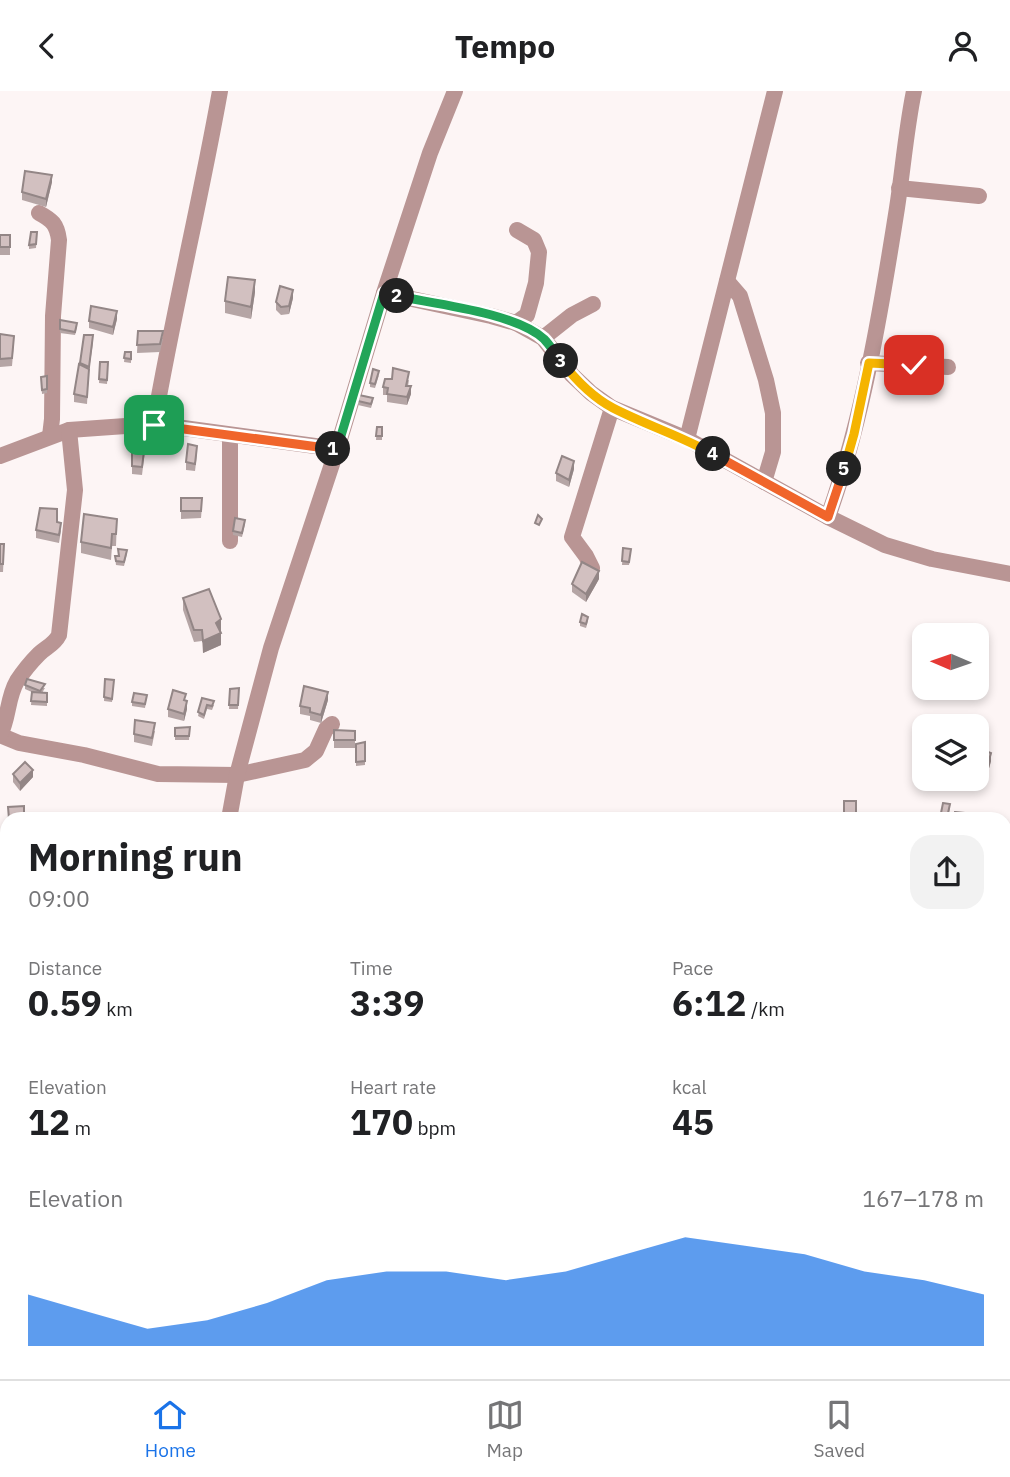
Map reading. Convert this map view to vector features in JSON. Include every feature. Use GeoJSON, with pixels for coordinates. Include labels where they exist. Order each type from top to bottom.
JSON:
{"type":"FeatureCollection","features":[{"type":"Feature","properties":{"kind":"street"},"geometry":{"type":"LineString","coordinates":[[154,425],[173,314],[198,209],[220,91]]}},
{"type":"Feature","properties":{"kind":"street"},"geometry":{"type":"LineString","coordinates":[[230,812],[237,775],[271,648],[430,153],[455,91]]}},
{"type":"Feature","properties":{"kind":"street"},"geometry":{"type":"LineString","coordinates":[[687,439],[693,406],[775,91]]}},
{"type":"Feature","properties":{"kind":"street"},"geometry":{"type":"LineString","coordinates":[[828,517],[854,434],[869,363],[914,91]]}},
{"type":"Feature","properties":{"kind":"street"},"geometry":{"type":"LineString","coordinates":[[899,188],[979,196]]}},
{"type":"Feature","properties":{"kind":"street"},"geometry":{"type":"LineString","coordinates":[[39,213],[53,221],[59,240],[53,316],[50,436]]}},
{"type":"Feature","properties":{"kind":"street"},"geometry":{"type":"LineString","coordinates":[[517,230],[534,240],[538,252],[536,283],[523,322]]}},
{"type":"Feature","properties":{"kind":"street"},"geometry":{"type":"LineString","coordinates":[[727,281],[740,296],[766,380],[773,414],[773,452],[764,482]]}},
{"type":"Feature","properties":{"kind":"street"},"geometry":{"type":"LineString","coordinates":[[384,293],[523,322],[543,338],[572,375],[611,408],[687,439],[828,517],[885,545],[932,559],[1010,574]]}},
{"type":"Feature","properties":{"kind":"street"},"geometry":{"type":"LineString","coordinates":[[543,338],[572,315],[593,304]]}},
{"type":"Feature","properties":{"kind":"street"},"geometry":{"type":"LineString","coordinates":[[869,363],[948,367]]}},
{"type":"Feature","properties":{"kind":"street"},"geometry":{"type":"LineString","coordinates":[[592,568],[572,537],[611,408]]}},
{"type":"Feature","properties":{"kind":"street"},"geometry":{"type":"LineString","coordinates":[[0,456],[69,430],[154,425],[337,449]]}},
{"type":"Feature","properties":{"kind":"street"},"geometry":{"type":"LineString","coordinates":[[69,430],[75,490],[59,635],[17,681],[10,699],[6,723],[0,735],[19,743],[84,755],[158,774],[237,775],[305,759],[316,751],[326,729],[332,724]]}},
{"type":"Feature","properties":{"kind":"street"},"geometry":{"type":"LineString","coordinates":[[230,436],[230,541]]}},
{"type":"Feature","properties":{"kind":"building"},"geometry":{"type":"Polygon","coordinates":[[[25,171],[52,175],[46,199],[22,192],[25,171]]]}},
{"type":"Feature","properties":{"kind":"building"},"geometry":{"type":"Polygon","coordinates":[[[31,232],[37,232],[36,244],[29,245],[31,232]]]}},
{"type":"Feature","properties":{"kind":"building"},"geometry":{"type":"Polygon","coordinates":[[[0,235],[10,235],[10,247],[0,247],[0,235]]]}},
{"type":"Feature","properties":{"kind":"building"},"geometry":{"type":"Polygon","coordinates":[[[228,277],[255,280],[251,307],[225,301],[228,277]]]}},
{"type":"Feature","properties":{"kind":"building"},"geometry":{"type":"Polygon","coordinates":[[[280,286],[293,290],[289,306],[281,307],[276,302],[280,286]]]}},
{"type":"Feature","properties":{"kind":"building"},"geometry":{"type":"Polygon","coordinates":[[[91,306],[117,311],[113,327],[89,321],[91,306]]]}},
{"type":"Feature","properties":{"kind":"building"},"geometry":{"type":"Polygon","coordinates":[[[60,320],[77,323],[75,332],[60,329],[60,320]]]}},
{"type":"Feature","properties":{"kind":"building"},"geometry":{"type":"Polygon","coordinates":[[[138,331],[163,331],[160,344],[137,345],[138,331]]]}},
{"type":"Feature","properties":{"kind":"building"},"geometry":{"type":"Polygon","coordinates":[[[0,334],[14,336],[12,358],[0,359],[0,334]]]}},
{"type":"Feature","properties":{"kind":"building"},"geometry":{"type":"Polygon","coordinates":[[[84,335],[93,335],[89,367],[80,363],[84,335]]]}},
{"type":"Feature","properties":{"kind":"building"},"geometry":{"type":"Polygon","coordinates":[[[125,352],[131,352],[131,359],[124,358],[125,352]]]}},
{"type":"Feature","properties":{"kind":"building"},"geometry":{"type":"Polygon","coordinates":[[[100,362],[108,362],[107,380],[99,379],[100,362]]]}},
{"type":"Feature","properties":{"kind":"building"},"geometry":{"type":"Polygon","coordinates":[[[79,364],[89,369],[87,397],[74,394],[79,364]]]}},
{"type":"Feature","properties":{"kind":"building"},"geometry":{"type":"Polygon","coordinates":[[[393,368],[409,372],[406,386],[411,386],[407,397],[387,394],[388,388],[383,387],[385,379],[392,379],[393,368]]]}},
{"type":"Feature","properties":{"kind":"building"},"geometry":{"type":"Polygon","coordinates":[[[373,369],[379,371],[375,384],[370,383],[373,369]]]}},
{"type":"Feature","properties":{"kind":"building"},"geometry":{"type":"Polygon","coordinates":[[[47,376],[47,389],[42,390],[41,377],[47,376]]]}},
{"type":"Feature","properties":{"kind":"building"},"geometry":{"type":"Polygon","coordinates":[[[359,395],[373,398],[371,404],[358,401],[359,395]]]}},
{"type":"Feature","properties":{"kind":"building"},"geometry":{"type":"Polygon","coordinates":[[[377,427],[382,427],[382,436],[376,436],[377,427]]]}},
{"type":"Feature","properties":{"kind":"building"},"geometry":{"type":"Polygon","coordinates":[[[145,443],[142,467],[132,466],[132,450],[135,450],[135,444],[145,443]]]}},
{"type":"Feature","properties":{"kind":"building"},"geometry":{"type":"Polygon","coordinates":[[[188,444],[197,446],[195,464],[186,462],[188,444]]]}},
{"type":"Feature","properties":{"kind":"building"},"geometry":{"type":"Polygon","coordinates":[[[562,456],[574,461],[569,480],[556,473],[562,456]]]}},
{"type":"Feature","properties":{"kind":"building"},"geometry":{"type":"Polygon","coordinates":[[[181,498],[202,498],[201,511],[181,511],[181,498]]]}},
{"type":"Feature","properties":{"kind":"building"},"geometry":{"type":"Polygon","coordinates":[[[40,508],[57,509],[57,522],[61,523],[59,535],[36,530],[40,508]]]}},
{"type":"Feature","properties":{"kind":"building"},"geometry":{"type":"Polygon","coordinates":[[[84,514],[117,519],[111,548],[81,542],[84,514]]]}},
{"type":"Feature","properties":{"kind":"building"},"geometry":{"type":"Polygon","coordinates":[[[538,515],[542,519],[539,525],[535,523],[538,515]]]}},
{"type":"Feature","properties":{"kind":"building"},"geometry":{"type":"Polygon","coordinates":[[[235,518],[245,520],[242,533],[233,531],[235,518]]]}},
{"type":"Feature","properties":{"kind":"building"},"geometry":{"type":"Polygon","coordinates":[[[0,544],[4,544],[3,564],[0,564],[0,544]]]}},
{"type":"Feature","properties":{"kind":"building"},"geometry":{"type":"Polygon","coordinates":[[[623,548],[631,549],[629,562],[622,561],[623,548]]]}},
{"type":"Feature","properties":{"kind":"building"},"geometry":{"type":"Polygon","coordinates":[[[118,549],[127,550],[124,562],[116,561],[115,556],[119,556],[118,549]]]}},
{"type":"Feature","properties":{"kind":"building"},"geometry":{"type":"Polygon","coordinates":[[[582,562],[599,571],[586,594],[572,584],[582,562]]]}},
{"type":"Feature","properties":{"kind":"building"},"geometry":{"type":"Polygon","coordinates":[[[209,589],[221,619],[216,623],[221,633],[203,641],[202,630],[194,630],[183,598],[209,589]]]}},
{"type":"Feature","properties":{"kind":"building"},"geometry":{"type":"Polygon","coordinates":[[[582,614],[588,617],[586,624],[580,622],[582,614]]]}},
{"type":"Feature","properties":{"kind":"building"},"geometry":{"type":"Polygon","coordinates":[[[27,679],[45,684],[40,691],[25,685],[27,679]]]}},
{"type":"Feature","properties":{"kind":"building"},"geometry":{"type":"Polygon","coordinates":[[[105,679],[114,680],[112,699],[104,697],[105,679]]]}},
{"type":"Feature","properties":{"kind":"building"},"geometry":{"type":"Polygon","coordinates":[[[304,686],[328,692],[321,715],[310,712],[310,708],[300,706],[304,686]]]}},
{"type":"Feature","properties":{"kind":"building"},"geometry":{"type":"Polygon","coordinates":[[[239,688],[238,705],[229,705],[230,689],[239,688]]]}},
{"type":"Feature","properties":{"kind":"building"},"geometry":{"type":"Polygon","coordinates":[[[173,690],[186,694],[184,714],[168,709],[173,690]]]}},
{"type":"Feature","properties":{"kind":"building"},"geometry":{"type":"Polygon","coordinates":[[[32,692],[47,693],[47,702],[31,701],[32,692]]]}},
{"type":"Feature","properties":{"kind":"building"},"geometry":{"type":"Polygon","coordinates":[[[134,693],[147,695],[145,704],[132,702],[134,693]]]}},
{"type":"Feature","properties":{"kind":"building"},"geometry":{"type":"Polygon","coordinates":[[[202,698],[214,701],[212,706],[207,705],[204,715],[198,712],[202,698]]]}},
{"type":"Feature","properties":{"kind":"building"},"geometry":{"type":"Polygon","coordinates":[[[135,720],[155,723],[152,738],[134,734],[135,720]]]}},
{"type":"Feature","properties":{"kind":"building"},"geometry":{"type":"Polygon","coordinates":[[[190,727],[189,736],[175,736],[175,728],[190,727]]]}},
{"type":"Feature","properties":{"kind":"building"},"geometry":{"type":"Polygon","coordinates":[[[334,730],[355,731],[355,740],[334,740],[334,730]]]}},
{"type":"Feature","properties":{"kind":"building"},"geometry":{"type":"Polygon","coordinates":[[[365,742],[365,761],[356,762],[356,744],[365,742]]]}},
{"type":"Feature","properties":{"kind":"building"},"geometry":{"type":"Polygon","coordinates":[[[25,762],[33,770],[20,783],[13,774],[25,762]]]}},
{"type":"Feature","properties":{"kind":"building"},"geometry":{"type":"Polygon","coordinates":[[[844,801],[856,801],[856,812],[844,812],[844,801]]]}},
{"type":"Feature","properties":{"kind":"building"},"geometry":{"type":"Polygon","coordinates":[[[943,803],[950,804],[948,812],[941,812],[943,803]]]}},
{"type":"Feature","properties":{"kind":"building"},"geometry":{"type":"Polygon","coordinates":[[[24,806],[24,812],[8,812],[8,807],[24,806]]]}},
{"type":"Feature","properties":{"kind":"route"},"geometry":{"type":"LineString","coordinates":[[154,425],[337,449],[384,293],[491,316],[527,329],[543,338],[572,375],[611,408],[687,439],[828,517],[854,434],[869,363],[914,365]]}}]}
